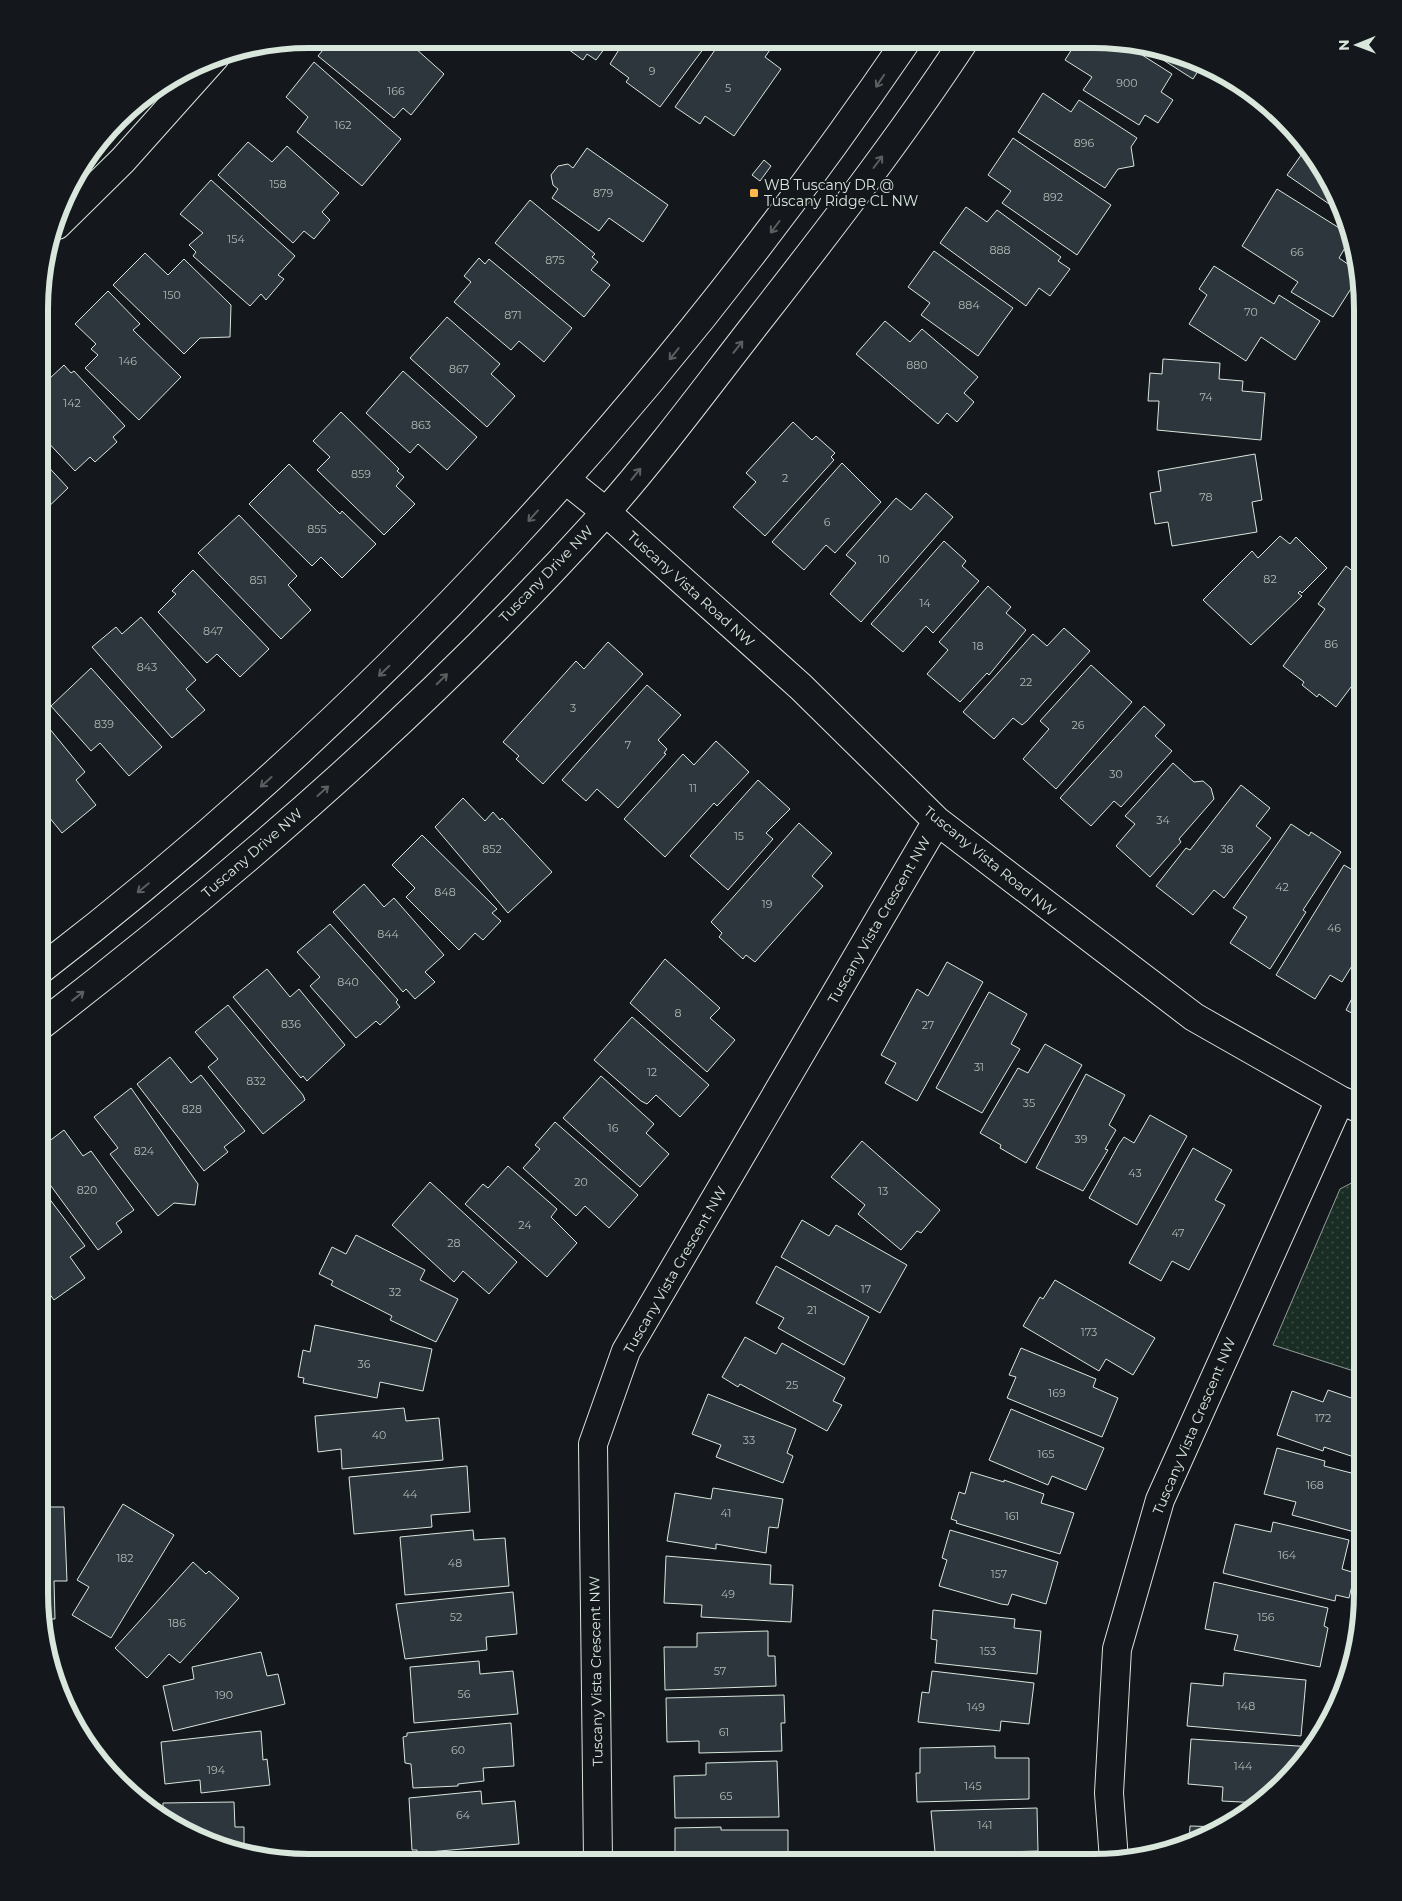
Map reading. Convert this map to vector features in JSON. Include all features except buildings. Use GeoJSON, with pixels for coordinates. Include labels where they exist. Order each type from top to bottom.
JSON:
{"type":"FeatureCollection","features":[{"type":"Feature","properties":{"kind":"street"},"geometry":{"type":"LineString","coordinates":[[48,964],[192,848],[290,761],[478,577],[639,396],[716,303],[845,131],[902,47]]}},
{"type":"Feature","properties":{"kind":"street","name":"Tuscany Drive NW"},"geometry":{"type":"LineString","coordinates":[[48,1020],[131,956],[255,852],[380,739],[495,627],[606,512],[806,260],[955,47]]}},
{"type":"Feature","properties":{"kind":"street"},"geometry":{"type":"LineString","coordinates":[[63,220],[124,160],[206,68]]}},
{"type":"Feature","properties":{"kind":"street","name":"Tuscany Vista Road NW"},"geometry":{"type":"LineString","coordinates":[[566,480],[606,512],[801,687],[937,821],[1194,1017],[1351,1105]]}},
{"type":"Feature","properties":{"kind":"street","name":"Tuscany Vista Crescent NW"},"geometry":{"type":"LineString","coordinates":[[598,1854],[594,1444],[626,1351],[937,821]]}},
{"type":"Feature","properties":{"kind":"street","name":"Tuscany Vista Crescent NW"},"geometry":{"type":"LineString","coordinates":[[1113,1853],[1109,1792],[1117,1649],[1160,1500],[1351,1105]]}},
{"type":"Feature","properties":{"kind":"green space"},"geometry":{"type":"Polygon","coordinates":[[[1354,1182],[1354,1371],[1273,1345],[1340,1189],[1354,1182]]]}},
{"type":"Feature","properties":{"kind":"place","name":"WB Tuscany DR @ Tuscany Ridge CL NW"},"geometry":{"type":"Point","coordinates":[754,193]}}]}
